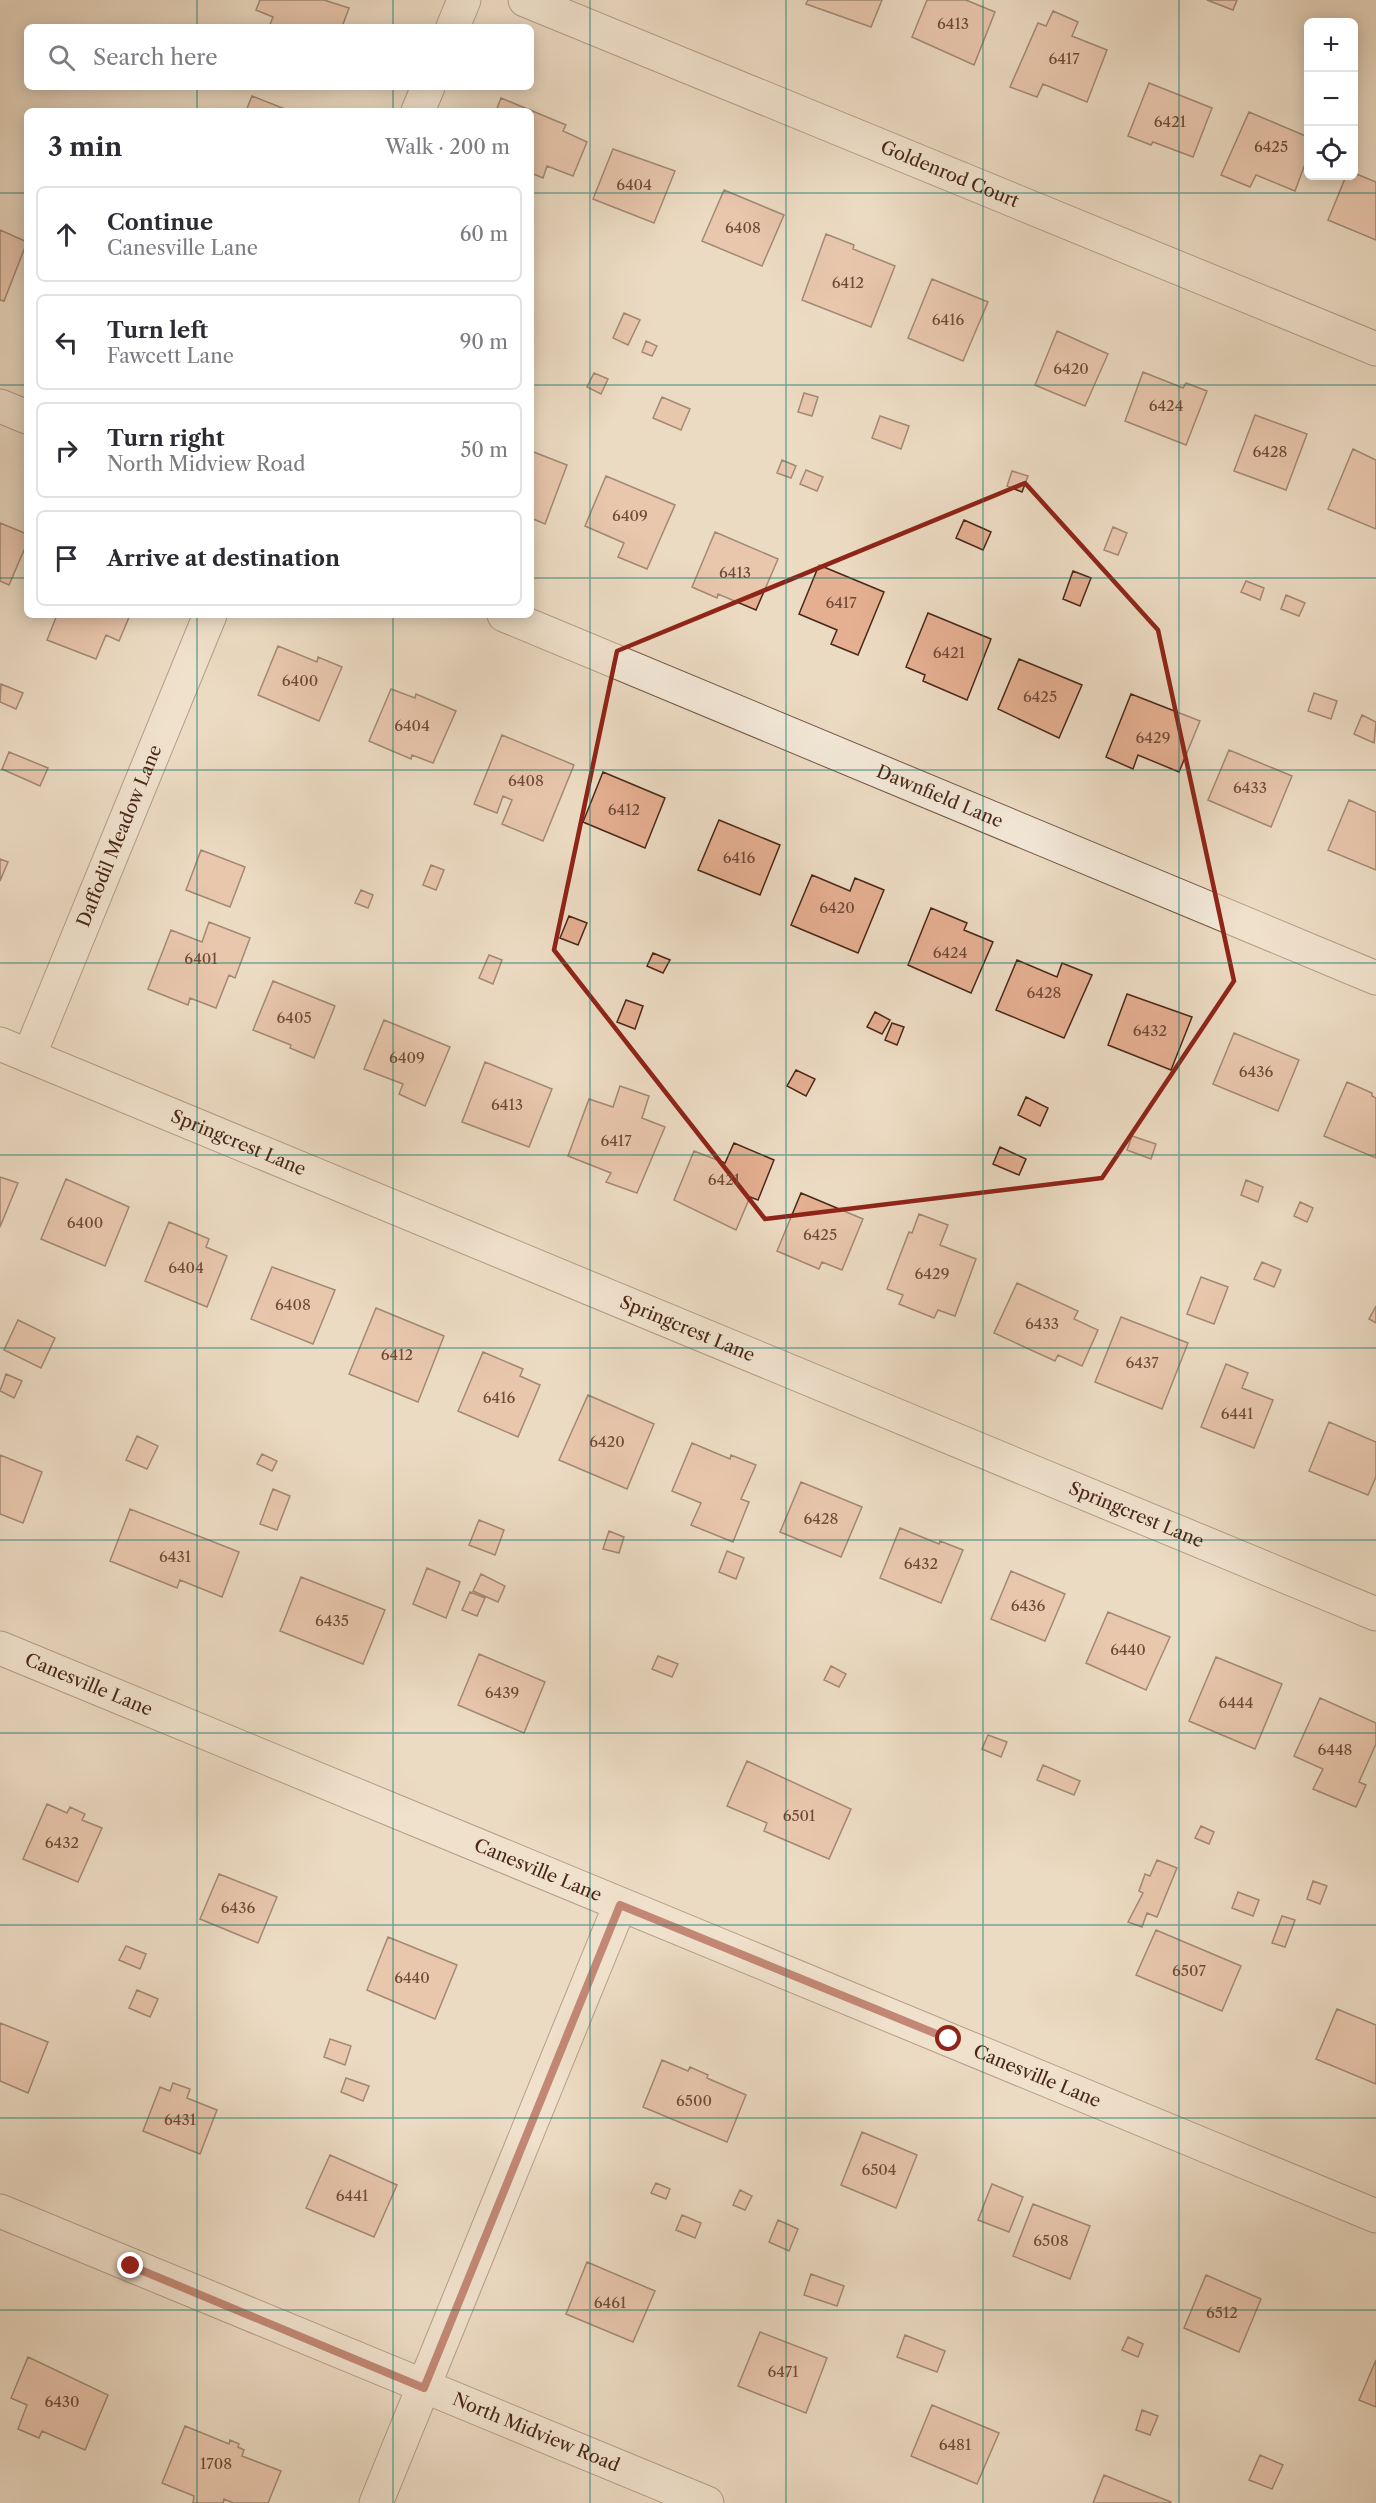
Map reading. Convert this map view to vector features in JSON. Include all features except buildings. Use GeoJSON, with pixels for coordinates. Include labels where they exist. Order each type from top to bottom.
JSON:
{"type":"FeatureCollection","features":[{"type":"Feature","properties":{"kind":"street"},"geometry":{"type":"LineString","coordinates":[[454,24],[464,0]]}},
{"type":"Feature","properties":{"kind":"street","name":"Goldenrod Court"},"geometry":{"type":"LineString","coordinates":[[525,0],[1376,349]]}},
{"type":"Feature","properties":{"kind":"street"},"geometry":{"type":"LineString","coordinates":[[419,108],[427,90]]}},
{"type":"Feature","properties":{"kind":"street"},"geometry":{"type":"LineString","coordinates":[[0,406],[24,416]]}},
{"type":"Feature","properties":{"kind":"street","name":"Daffodil Meadow Lane"},"geometry":{"type":"LineString","coordinates":[[14,1050],[209,618]]}},
{"type":"Feature","properties":{"kind":"street","name":"Dawnfield Lane"},"geometry":{"type":"LineString","coordinates":[[511,618],[1376,978]]}},
{"type":"Feature","properties":{"kind":"street","name":"Springcrest Lane"},"geometry":{"type":"LineString","coordinates":[[14,1050],[1376,1614]]}},
{"type":"Feature","properties":{"kind":"street","name":"Canesville Lane"},"geometry":{"type":"LineString","coordinates":[[0,1648],[1376,2216]]}},
{"type":"Feature","properties":{"kind":"street"},"geometry":{"type":"LineString","coordinates":[[376,2503],[620,1905]]}},
{"type":"Feature","properties":{"kind":"street","name":"North Midview Road"},"geometry":{"type":"LineString","coordinates":[[0,2211],[707,2503]]}},
{"type":"Feature","properties":{"kind":"highlighted area"},"geometry":{"type":"Polygon","coordinates":[[[1025,483],[1158,630],[1234,981],[1102,1178],[765,1219],[554,950],[617,651],[1025,483]]]}},
{"type":"Feature","properties":{"kind":"route"},"geometry":{"type":"LineString","coordinates":[[131,2266],[424,2388],[620,1905],[949,2039]]}}]}
